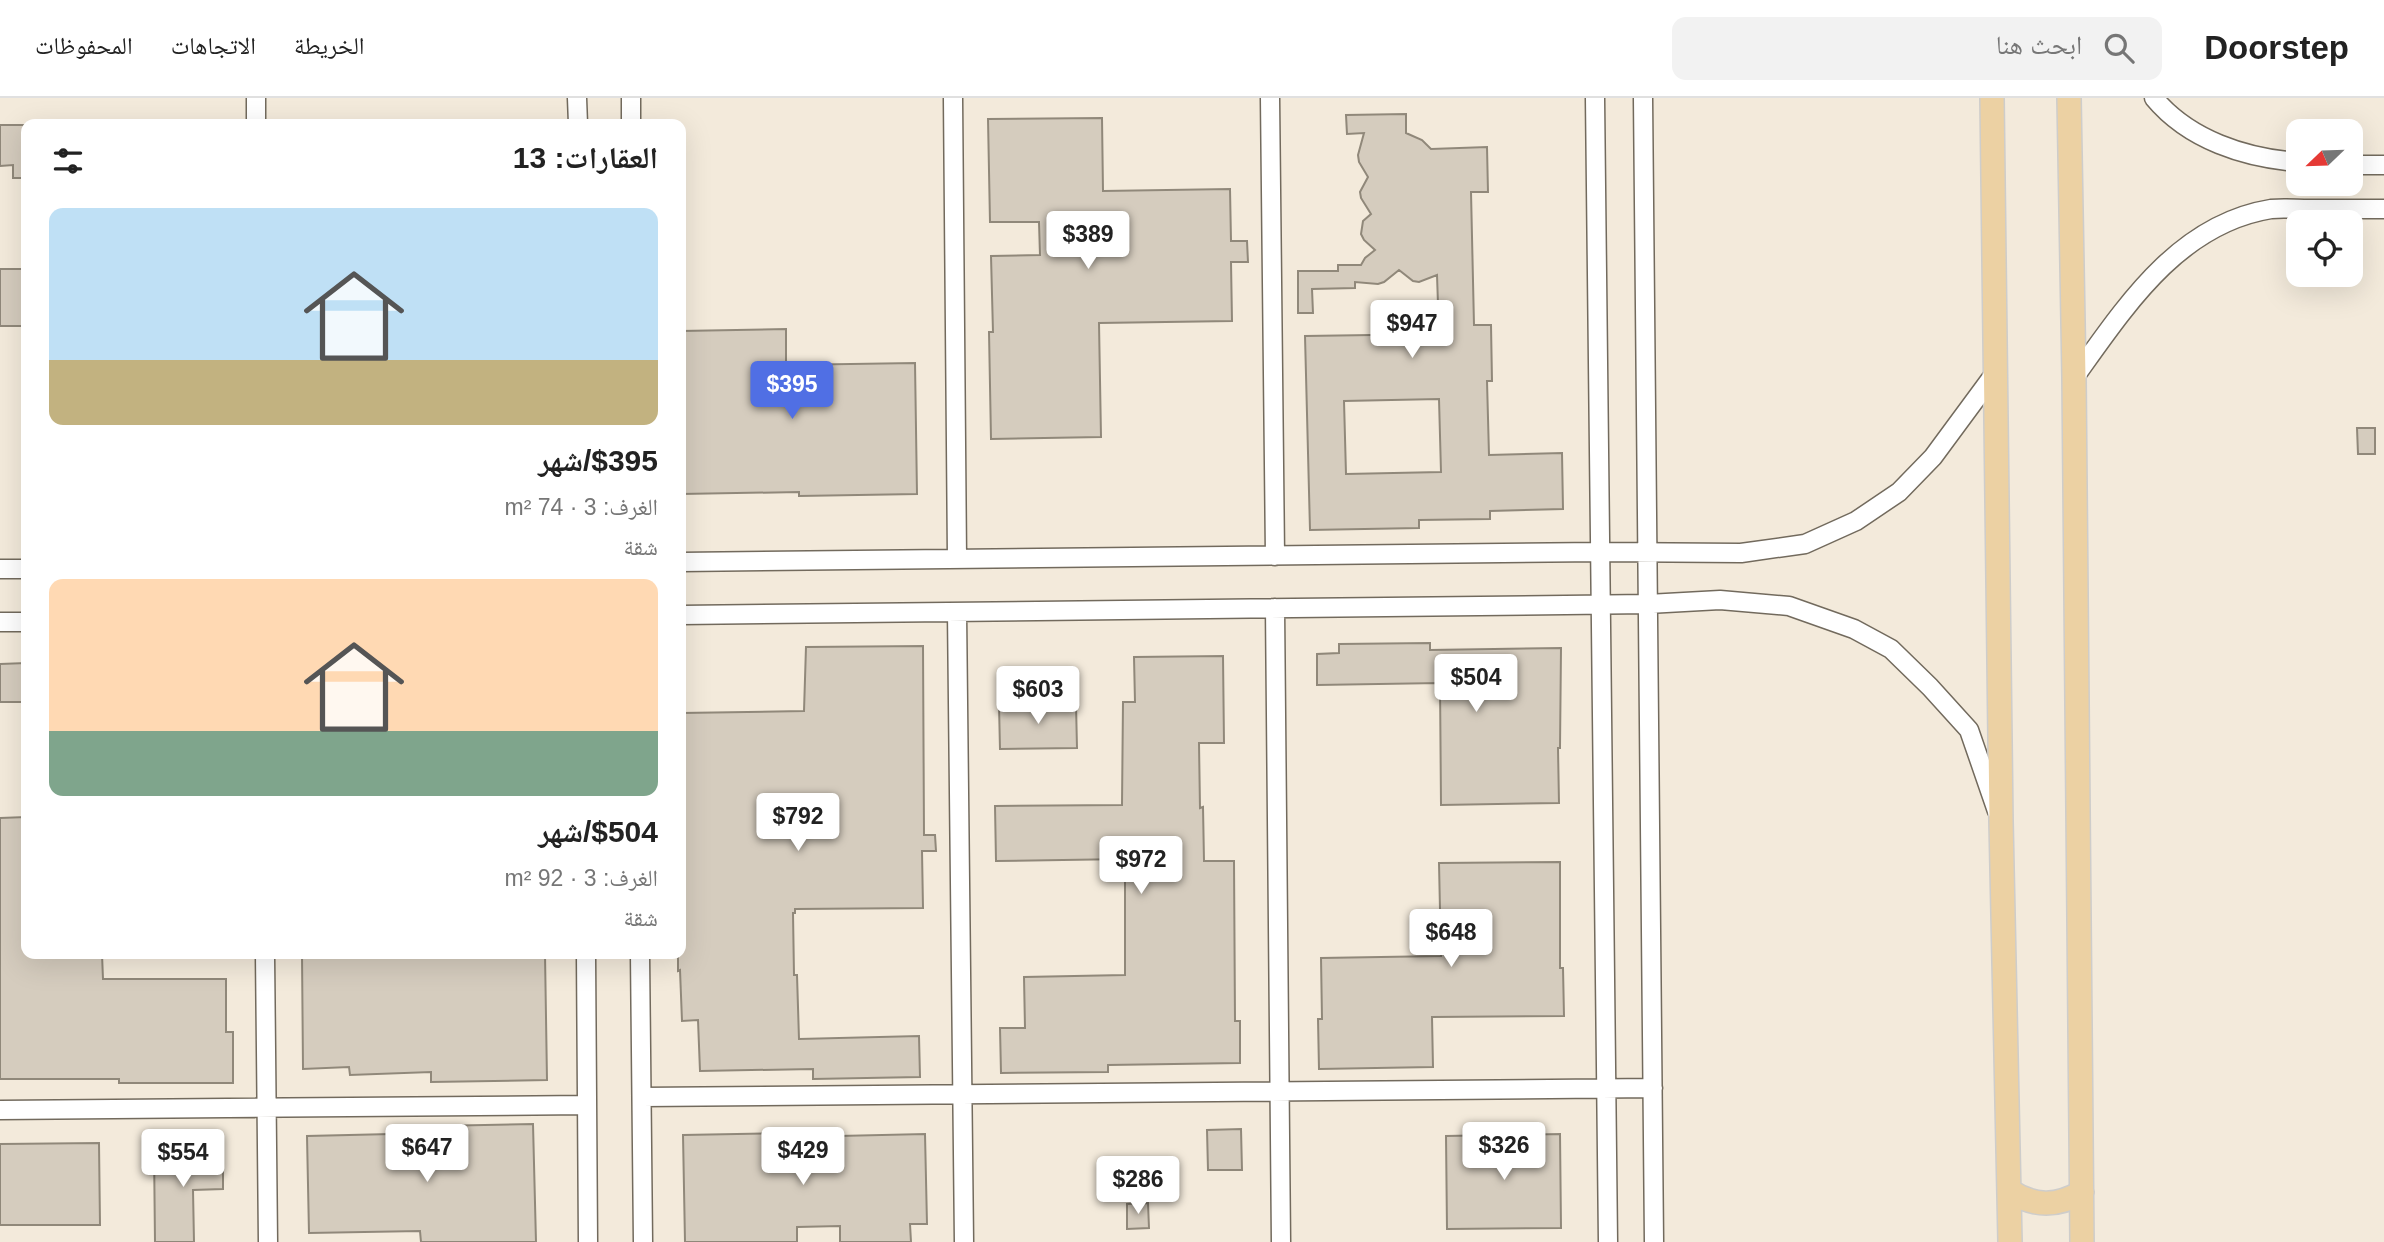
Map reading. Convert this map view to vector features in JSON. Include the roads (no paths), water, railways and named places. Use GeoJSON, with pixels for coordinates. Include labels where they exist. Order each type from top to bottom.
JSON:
{"type":"FeatureCollection","features":[{"type":"Feature","properties":{"kind":"main road"},"geometry":{"type":"LineString","coordinates":[[1992,98],[2001,821],[2010,1242]]}},
{"type":"Feature","properties":{"kind":"main road"},"geometry":{"type":"LineString","coordinates":[[2069,98],[2082,1242]]}},
{"type":"Feature","properties":{"kind":"main road"},"geometry":{"type":"LineString","coordinates":[[2010,1191],[2021,1198],[2046,1204],[2059,1203],[2082,1192]]}},
{"type":"Feature","properties":{"kind":"street"},"geometry":{"type":"LineString","coordinates":[[256,98],[256,119]]}},
{"type":"Feature","properties":{"kind":"street"},"geometry":{"type":"LineString","coordinates":[[578,98],[578,119]]}},
{"type":"Feature","properties":{"kind":"street"},"geometry":{"type":"LineString","coordinates":[[631,98],[631,119]]}},
{"type":"Feature","properties":{"kind":"street"},"geometry":{"type":"LineString","coordinates":[[953,98],[957,559]]}},
{"type":"Feature","properties":{"kind":"street"},"geometry":{"type":"LineString","coordinates":[[1270,98],[1275,556]]}},
{"type":"Feature","properties":{"kind":"street"},"geometry":{"type":"LineString","coordinates":[[1595,98],[1608,1242]]}},
{"type":"Feature","properties":{"kind":"street"},"geometry":{"type":"LineString","coordinates":[[1643,98],[1654,1242]]}},
{"type":"Feature","properties":{"kind":"street"},"geometry":{"type":"LineString","coordinates":[[2154,98],[2192,131],[2232,150],[2286,161]]}},
{"type":"Feature","properties":{"kind":"street"},"geometry":{"type":"LineString","coordinates":[[2363,165],[2384,166]]}},
{"type":"Feature","properties":{"kind":"street"},"geometry":{"type":"LineString","coordinates":[[2074,378],[2121,312],[2154,276],[2183,247],[2222,223],[2272,209],[2384,209]]}},
{"type":"Feature","properties":{"kind":"street"},"geometry":{"type":"LineString","coordinates":[[686,562],[1600,552],[1741,553],[1792,546],[1805,544],[1856,521],[1899,492],[1933,457],[1995,373]]}},
{"type":"Feature","properties":{"kind":"street"},"geometry":{"type":"LineString","coordinates":[[0,569],[21,569]]}},
{"type":"Feature","properties":{"kind":"street"},"geometry":{"type":"LineString","coordinates":[[686,615],[1601,605],[1720,600],[1789,606],[1854,629],[1891,649],[1930,687],[1969,730],[2001,821]]}},
{"type":"Feature","properties":{"kind":"street"},"geometry":{"type":"LineString","coordinates":[[1275,608],[1281,1242]]}},
{"type":"Feature","properties":{"kind":"street"},"geometry":{"type":"LineString","coordinates":[[957,612],[964,1242]]}},
{"type":"Feature","properties":{"kind":"street"},"geometry":{"type":"LineString","coordinates":[[0,622],[21,622]]}},
{"type":"Feature","properties":{"kind":"street"},"geometry":{"type":"LineString","coordinates":[[265,959],[268,1242]]}},
{"type":"Feature","properties":{"kind":"street"},"geometry":{"type":"LineString","coordinates":[[586,959],[588,1242]]}},
{"type":"Feature","properties":{"kind":"street"},"geometry":{"type":"LineString","coordinates":[[640,959],[643,1242]]}},
{"type":"Feature","properties":{"kind":"street"},"geometry":{"type":"LineString","coordinates":[[642,1097],[1653,1088]]}},
{"type":"Feature","properties":{"kind":"street"},"geometry":{"type":"LineString","coordinates":[[0,1110],[587,1105]]}}]}
